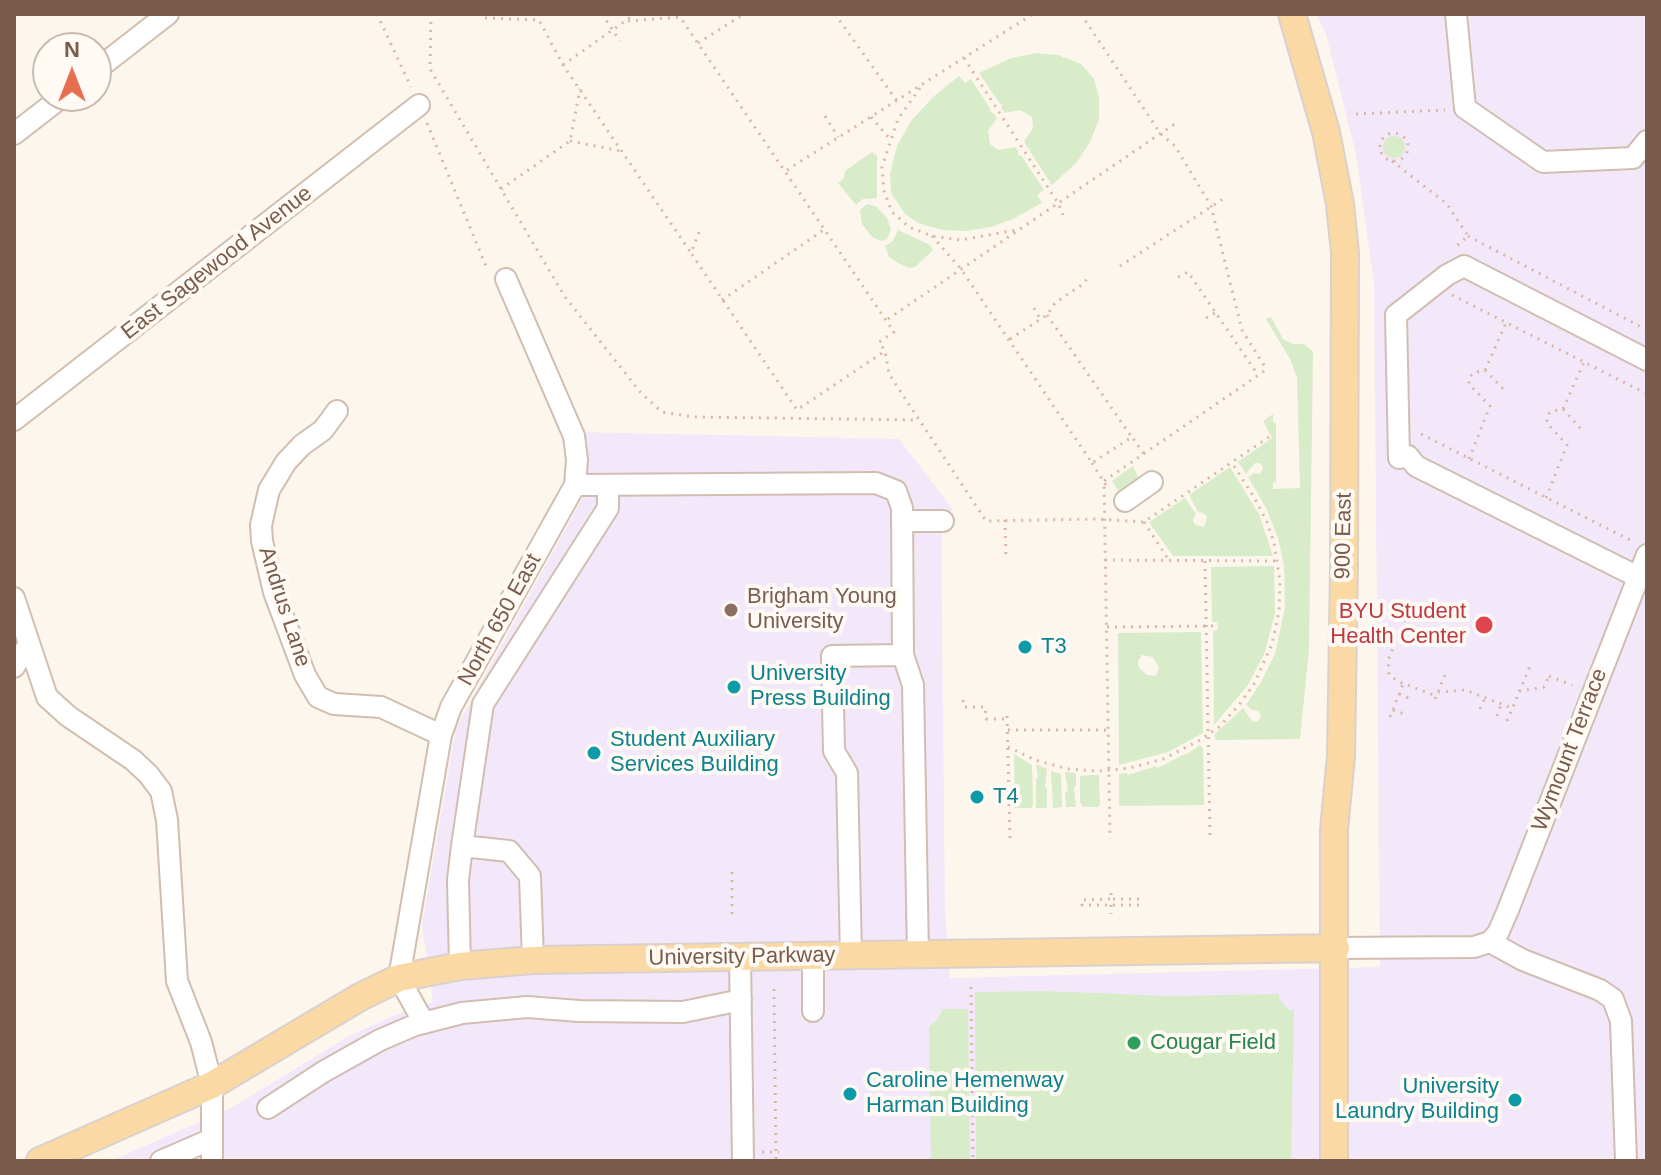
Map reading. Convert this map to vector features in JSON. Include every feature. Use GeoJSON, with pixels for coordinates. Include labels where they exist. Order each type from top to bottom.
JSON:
{"type":"FeatureCollection","features":[{"type":"Feature","properties":{"kind":"main road","name":"900 East"},"geometry":{"type":"LineString","coordinates":[[1292,14],[1326,132],[1340,204],[1345,253],[1341,756],[1334,830],[1334,1161]]}},
{"type":"Feature","properties":{"kind":"main road","name":"University Parkway"},"geometry":{"type":"LineString","coordinates":[[40,1161],[212,1085],[360,997],[399,978],[460,966],[533,960],[1336,948]]}},
{"type":"Feature","properties":{"kind":"street"},"geometry":{"type":"LineString","coordinates":[[112,58],[168,14]]}},
{"type":"Feature","properties":{"kind":"street"},"geometry":{"type":"LineString","coordinates":[[1456,14],[1465,108],[1543,162],[1633,158],[1647,141]]}},
{"type":"Feature","properties":{"kind":"street","name":"East Sagewood Avenue"},"geometry":{"type":"LineString","coordinates":[[14,420],[419,105]]}},
{"type":"Feature","properties":{"kind":"street"},"geometry":{"type":"LineString","coordinates":[[14,134],[42,112]]}},
{"type":"Feature","properties":{"kind":"street"},"geometry":{"type":"LineString","coordinates":[[1638,577],[1416,466],[1408,456],[1399,458],[1396,315],[1443,278],[1464,266],[1647,360]]}},
{"type":"Feature","properties":{"kind":"street","name":"North 650 East"},"geometry":{"type":"LineString","coordinates":[[399,978],[441,735],[451,707],[575,485],[577,460],[574,436],[506,279]]}},
{"type":"Feature","properties":{"kind":"street","name":"Andrus Lane"},"geometry":{"type":"LineString","coordinates":[[337,411],[323,430],[286,462],[269,490],[261,525],[274,592],[305,675],[318,697],[334,704],[381,707],[441,735]]}},
{"type":"Feature","properties":{"kind":"street"},"geometry":{"type":"LineString","coordinates":[[1125,501],[1152,482]]}},
{"type":"Feature","properties":{"kind":"street"},"geometry":{"type":"LineString","coordinates":[[575,485],[876,483],[896,491],[901,502],[902,521],[903,655],[913,685],[918,955]]}},
{"type":"Feature","properties":{"kind":"street"},"geometry":{"type":"LineString","coordinates":[[460,966],[458,880],[483,704],[608,508],[608,486]]}},
{"type":"Feature","properties":{"kind":"street"},"geometry":{"type":"LineString","coordinates":[[902,521],[943,521]]}},
{"type":"Feature","properties":{"kind":"street","name":"Wymount Terrace"},"geometry":{"type":"LineString","coordinates":[[1490,942],[1502,925],[1647,555]]}},
{"type":"Feature","properties":{"kind":"street"},"geometry":{"type":"LineString","coordinates":[[14,598],[47,697],[68,716],[133,760],[161,791],[167,820],[177,981],[201,1042],[212,1085],[212,1161]]}},
{"type":"Feature","properties":{"kind":"street"},"geometry":{"type":"LineString","coordinates":[[14,667],[29,644]]}},
{"type":"Feature","properties":{"kind":"street"},"geometry":{"type":"LineString","coordinates":[[851,956],[847,773],[834,751],[832,656],[903,655]]}},
{"type":"Feature","properties":{"kind":"street"},"geometry":{"type":"LineString","coordinates":[[462,846],[509,851],[530,876],[533,960]]}},
{"type":"Feature","properties":{"kind":"street"},"geometry":{"type":"LineString","coordinates":[[1490,942],[1523,960],[1600,990],[1613,999],[1621,1021],[1626,1161]]}},
{"type":"Feature","properties":{"kind":"street","name":"University Parkway"},"geometry":{"type":"LineString","coordinates":[[1336,948],[1474,947],[1490,942]]}},
{"type":"Feature","properties":{"kind":"street"},"geometry":{"type":"LineString","coordinates":[[813,957],[813,1011]]}},
{"type":"Feature","properties":{"kind":"street"},"geometry":{"type":"LineString","coordinates":[[740,958],[743,1161]]}},
{"type":"Feature","properties":{"kind":"street"},"geometry":{"type":"LineString","coordinates":[[399,978],[424,1023]]}},
{"type":"Feature","properties":{"kind":"street"},"geometry":{"type":"LineString","coordinates":[[268,1108],[380,1040],[424,1023],[476,1011],[527,1007],[683,1012],[741,1000]]}},
{"type":"Feature","properties":{"kind":"street"},"geometry":{"type":"LineString","coordinates":[[161,1161],[212,1139]]}},
{"type":"Feature","properties":{"kind":"path"},"geometry":{"type":"LineString","coordinates":[[377,14],[419,105],[492,282],[506,279]]}},
{"type":"Feature","properties":{"kind":"path"},"geometry":{"type":"LineString","coordinates":[[431,14],[430,69],[565,297],[641,393],[662,412],[694,417],[919,420]]}},
{"type":"Feature","properties":{"kind":"path"},"geometry":{"type":"LineString","coordinates":[[602,14],[620,41]]}},
{"type":"Feature","properties":{"kind":"path"},"geometry":{"type":"LineString","coordinates":[[563,65],[635,14]]}},
{"type":"Feature","properties":{"kind":"path"},"geometry":{"type":"LineString","coordinates":[[698,43],[744,14]]}},
{"type":"Feature","properties":{"kind":"path"},"geometry":{"type":"LineString","coordinates":[[835,14],[897,101]]}},
{"type":"Feature","properties":{"kind":"path"},"geometry":{"type":"LineString","coordinates":[[786,171],[1033,14]]}},
{"type":"Feature","properties":{"kind":"path"},"geometry":{"type":"LineString","coordinates":[[1081,14],[1160,133],[1175,146],[1211,206],[1242,330],[1265,367],[1263,372],[1104,481],[1110,839]]}},
{"type":"Feature","properties":{"kind":"path"},"geometry":{"type":"LineString","coordinates":[[625,21],[679,15],[894,332],[879,342],[885,351],[889,374],[986,521],[1104,519],[1144,522],[1269,437]]}},
{"type":"Feature","properties":{"kind":"path"},"geometry":{"type":"LineString","coordinates":[[485,18],[539,20],[563,65],[797,410],[885,351]]}},
{"type":"Feature","properties":{"kind":"path"},"geometry":{"type":"LineString","coordinates":[[964,58],[1063,215]]}},
{"type":"Feature","properties":{"kind":"path"},"geometry":{"type":"LineString","coordinates":[[923,84],[898,119],[882,167],[884,191],[892,212],[909,227],[932,236],[961,240],[1020,229]]}},
{"type":"Feature","properties":{"kind":"path"},"geometry":{"type":"LineString","coordinates":[[501,189],[570,141],[580,89]]}},
{"type":"Feature","properties":{"kind":"path"},"geometry":{"type":"LineString","coordinates":[[1356,114],[1465,108]]}},
{"type":"Feature","properties":{"kind":"path"},"geometry":{"type":"LineString","coordinates":[[825,116],[838,137]]}},
{"type":"Feature","properties":{"kind":"path"},"geometry":{"type":"LineString","coordinates":[[871,117],[890,139]]}},
{"type":"Feature","properties":{"kind":"path"},"geometry":{"type":"LineString","coordinates":[[886,320],[1176,123]]}},
{"type":"Feature","properties":{"kind":"path"},"geometry":{"type":"LineString","coordinates":[[1392,161],[1402,158],[1408,148],[1407,142],[1399,134],[1388,134],[1380,146],[1383,155],[1447,204],[1468,236],[1647,330]]}},
{"type":"Feature","properties":{"kind":"path"},"geometry":{"type":"LineString","coordinates":[[570,141],[621,151]]}},
{"type":"Feature","properties":{"kind":"path"},"geometry":{"type":"LineString","coordinates":[[1120,266],[1223,199]]}},
{"type":"Feature","properties":{"kind":"path"},"geometry":{"type":"LineString","coordinates":[[722,300],[825,229]]}},
{"type":"Feature","properties":{"kind":"path"},"geometry":{"type":"LineString","coordinates":[[691,253],[699,232]]}},
{"type":"Feature","properties":{"kind":"path"},"geometry":{"type":"LineString","coordinates":[[932,236],[961,269],[1101,477]]}},
{"type":"Feature","properties":{"kind":"path"},"geometry":{"type":"LineString","coordinates":[[1468,236],[1442,258],[1443,278],[1453,296],[1647,394]]}},
{"type":"Feature","properties":{"kind":"path"},"geometry":{"type":"LineString","coordinates":[[1178,277],[1188,272],[1258,375]]}},
{"type":"Feature","properties":{"kind":"path"},"geometry":{"type":"LineString","coordinates":[[1010,339],[1047,315],[1055,303],[1087,279]]}},
{"type":"Feature","properties":{"kind":"path"},"geometry":{"type":"LineString","coordinates":[[1034,308],[1040,319]]}},
{"type":"Feature","properties":{"kind":"path"},"geometry":{"type":"LineString","coordinates":[[1206,318],[1215,313]]}},
{"type":"Feature","properties":{"kind":"path"},"geometry":{"type":"LineString","coordinates":[[1047,315],[1144,454]]}},
{"type":"Feature","properties":{"kind":"path"},"geometry":{"type":"LineString","coordinates":[[1485,370],[1506,323]]}},
{"type":"Feature","properties":{"kind":"path"},"geometry":{"type":"LineString","coordinates":[[1070,348],[1077,344]]}},
{"type":"Feature","properties":{"kind":"path"},"geometry":{"type":"LineString","coordinates":[[1563,409],[1584,362]]}},
{"type":"Feature","properties":{"kind":"path"},"geometry":{"type":"LineString","coordinates":[[1485,370],[1504,390]]}},
{"type":"Feature","properties":{"kind":"path"},"geometry":{"type":"LineString","coordinates":[[1469,459],[1490,406],[1469,384],[1469,378],[1473,373],[1485,370]]}},
{"type":"Feature","properties":{"kind":"path"},"geometry":{"type":"LineString","coordinates":[[1099,390],[1105,385]]}},
{"type":"Feature","properties":{"kind":"path"},"geometry":{"type":"LineString","coordinates":[[1563,409],[1581,429]]}},
{"type":"Feature","properties":{"kind":"path"},"geometry":{"type":"LineString","coordinates":[[1546,498],[1567,445],[1547,423],[1547,417],[1550,412],[1563,409]]}},
{"type":"Feature","properties":{"kind":"path"},"geometry":{"type":"LineString","coordinates":[[1421,434],[1630,540]]}},
{"type":"Feature","properties":{"kind":"path"},"geometry":{"type":"LineString","coordinates":[[1092,463],[1132,437]]}},
{"type":"Feature","properties":{"kind":"path"},"geometry":{"type":"LineString","coordinates":[[1008,747],[1056,766],[1109,771],[1154,763],[1182,751],[1209,735],[1233,712],[1250,690],[1272,644],[1280,602],[1278,561],[1267,522],[1232,463]]}},
{"type":"Feature","properties":{"kind":"path"},"geometry":{"type":"LineString","coordinates":[[1005,520],[1006,558]]}},
{"type":"Feature","properties":{"kind":"path"},"geometry":{"type":"LineString","coordinates":[[1144,522],[1170,560]]}},
{"type":"Feature","properties":{"kind":"path"},"geometry":{"type":"LineString","coordinates":[[1105,560],[1278,561]]}},
{"type":"Feature","properties":{"kind":"path"},"geometry":{"type":"LineString","coordinates":[[1205,561],[1210,836]]}},
{"type":"Feature","properties":{"kind":"path"},"geometry":{"type":"LineString","coordinates":[[1413,609],[1410,608],[1388,660],[1389,674],[1403,684],[1436,696],[1465,690],[1512,708]]}},
{"type":"Feature","properties":{"kind":"path"},"geometry":{"type":"LineString","coordinates":[[1107,627],[1217,626]]}},
{"type":"Feature","properties":{"kind":"path"},"geometry":{"type":"LineString","coordinates":[[1378,636],[1397,639]]}},
{"type":"Feature","properties":{"kind":"path"},"geometry":{"type":"LineString","coordinates":[[1507,721],[1530,666]]}},
{"type":"Feature","properties":{"kind":"path"},"geometry":{"type":"LineString","coordinates":[[1436,696],[1447,670]]}},
{"type":"Feature","properties":{"kind":"path"},"geometry":{"type":"LineString","coordinates":[[1519,691],[1544,687],[1549,675],[1572,685]]}},
{"type":"Feature","properties":{"kind":"path"},"geometry":{"type":"LineString","coordinates":[[1390,717],[1403,684]]}},
{"type":"Feature","properties":{"kind":"path"},"geometry":{"type":"LineString","coordinates":[[1399,694],[1411,699]]}},
{"type":"Feature","properties":{"kind":"path"},"geometry":{"type":"LineString","coordinates":[[1480,709],[1485,698]]}},
{"type":"Feature","properties":{"kind":"path"},"geometry":{"type":"LineString","coordinates":[[963,700],[964,707],[985,707],[986,719],[1007,717],[1010,839]]}},
{"type":"Feature","properties":{"kind":"path"},"geometry":{"type":"LineString","coordinates":[[1497,716],[1501,704]]}},
{"type":"Feature","properties":{"kind":"path"},"geometry":{"type":"LineString","coordinates":[[1393,710],[1404,714]]}},
{"type":"Feature","properties":{"kind":"path"},"geometry":{"type":"LineString","coordinates":[[1008,730],[1108,730]]}},
{"type":"Feature","properties":{"kind":"path"},"geometry":{"type":"LineString","coordinates":[[732,872],[732,917]]}},
{"type":"Feature","properties":{"kind":"path"},"geometry":{"type":"LineString","coordinates":[[1111,893],[1111,914]]}},
{"type":"Feature","properties":{"kind":"path"},"geometry":{"type":"LineString","coordinates":[[1111,902],[1082,905],[1082,900],[1111,902],[1139,905],[1139,899],[1111,902]]}},
{"type":"Feature","properties":{"kind":"path"},"geometry":{"type":"LineString","coordinates":[[971,987],[973,1161]]}},
{"type":"Feature","properties":{"kind":"path"},"geometry":{"type":"LineString","coordinates":[[774,989],[776,1161]]}},
{"type":"Feature","properties":{"kind":"path"},"geometry":{"type":"LineString","coordinates":[[762,1152],[777,1152]]}},
{"type":"Feature","properties":{"kind":"shaded area","name":"Brigham Young University"},"geometry":{"type":"Polygon","coordinates":[[[1316,14],[1647,14],[1647,1161],[111,1161],[233,1107],[349,1036],[433,1002],[422,924],[456,728],[582,499],[580,432],[899,439],[954,511],[941,512],[945,910],[950,978],[1380,967],[1374,283],[1356,155],[1326,34],[1316,14]]]}},
{"type":"Feature","properties":{"kind":"green space"},"geometry":{"type":"Polygon","coordinates":[[[1037,53],[1058,55],[1081,64],[1094,79],[1099,97],[1099,119],[1090,142],[1077,162],[1052,185],[1029,150],[1031,148],[1024,142],[1033,128],[1032,117],[1020,110],[1005,113],[1001,107],[1003,105],[979,73],[1011,58],[1037,53]]]}},
{"type":"Feature","properties":{"kind":"green space"},"geometry":{"type":"Polygon","coordinates":[[[959,76],[965,83],[971,79],[991,110],[989,112],[997,118],[988,131],[990,144],[998,150],[1016,147],[1018,156],[1021,155],[1044,190],[1037,195],[1042,203],[1013,219],[966,231],[942,230],[918,223],[905,214],[891,193],[890,174],[897,146],[911,121],[933,97],[959,76]]]}},
{"type":"Feature","properties":{"kind":"green space"},"geometry":{"type":"Polygon","coordinates":[[[1394,136],[1402,139],[1405,147],[1402,155],[1394,158],[1386,155],[1383,147],[1386,139],[1394,136]]]}},
{"type":"Feature","properties":{"kind":"green space"},"geometry":{"type":"Polygon","coordinates":[[[872,152],[877,156],[877,198],[863,199],[856,205],[838,183],[844,178],[845,171],[872,152]]]}},
{"type":"Feature","properties":{"kind":"green space"},"geometry":{"type":"Polygon","coordinates":[[[867,204],[876,206],[887,218],[891,229],[887,239],[882,241],[872,237],[862,224],[860,210],[867,204]]]}},
{"type":"Feature","properties":{"kind":"green space"},"geometry":{"type":"Polygon","coordinates":[[[898,230],[930,245],[933,250],[915,267],[909,268],[889,257],[885,246],[892,242],[898,230]]]}},
{"type":"Feature","properties":{"kind":"green space"},"geometry":{"type":"Polygon","coordinates":[[[1271,317],[1283,339],[1293,344],[1304,344],[1313,352],[1309,649],[1300,739],[1216,740],[1214,735],[1243,708],[1252,721],[1257,722],[1261,718],[1259,711],[1246,705],[1275,654],[1285,607],[1284,566],[1278,538],[1266,508],[1248,477],[1254,473],[1260,474],[1263,467],[1255,463],[1246,474],[1238,462],[1272,438],[1263,421],[1273,414],[1273,423],[1276,423],[1276,482],[1273,489],[1300,488],[1297,378],[1290,359],[1266,319],[1271,317]]]}},
{"type":"Feature","properties":{"kind":"green space"},"geometry":{"type":"Polygon","coordinates":[[[1133,466],[1139,479],[1119,492],[1112,481],[1133,466]]]}},
{"type":"Feature","properties":{"kind":"green space"},"geometry":{"type":"Polygon","coordinates":[[[1230,467],[1259,514],[1273,556],[1173,556],[1149,522],[1185,498],[1196,514],[1193,519],[1195,525],[1204,527],[1207,517],[1198,512],[1189,495],[1230,467]]]}},
{"type":"Feature","properties":{"kind":"green space"},"geometry":{"type":"Polygon","coordinates":[[[1274,566],[1275,613],[1265,652],[1248,685],[1214,725],[1213,631],[1218,630],[1217,622],[1212,622],[1211,567],[1274,566]]]}},
{"type":"Feature","properties":{"kind":"green space"},"geometry":{"type":"Polygon","coordinates":[[[1201,632],[1203,733],[1168,752],[1119,765],[1118,633],[1201,632]],[[1142,655],[1138,661],[1139,668],[1147,675],[1156,676],[1159,668],[1153,657],[1142,655]]]}},
{"type":"Feature","properties":{"kind":"green space"},"geometry":{"type":"Polygon","coordinates":[[[1200,745],[1203,748],[1204,805],[1119,806],[1119,774],[1158,768],[1200,745]]]}},
{"type":"Feature","properties":{"kind":"green space"},"geometry":{"type":"Polygon","coordinates":[[[1014,754],[1032,765],[1031,808],[1015,808],[1014,754]]]}},
{"type":"Feature","properties":{"kind":"green space"},"geometry":{"type":"Polygon","coordinates":[[[1036,764],[1047,769],[1047,808],[1036,808],[1036,764]]]}},
{"type":"Feature","properties":{"kind":"green space"},"geometry":{"type":"Polygon","coordinates":[[[1051,771],[1061,774],[1062,807],[1053,808],[1051,771]]]}},
{"type":"Feature","properties":{"kind":"green space"},"geometry":{"type":"Polygon","coordinates":[[[1065,772],[1076,773],[1076,807],[1066,807],[1065,792],[1068,791],[1065,772]]]}},
{"type":"Feature","properties":{"kind":"green space"},"geometry":{"type":"Polygon","coordinates":[[[1099,775],[1100,804],[1098,807],[1083,807],[1080,802],[1080,776],[1099,775]]]}},
{"type":"Feature","properties":{"kind":"green space","name":"Cougar Field"},"geometry":{"type":"Polygon","coordinates":[[[1044,991],[1170,996],[1279,994],[1279,999],[1289,1010],[1294,1010],[1291,1161],[976,1161],[975,992],[1044,991]]]}},
{"type":"Feature","properties":{"kind":"green space"},"geometry":{"type":"Polygon","coordinates":[[[943,1009],[968,1009],[970,1161],[931,1161],[929,1027],[943,1009]]]}},
{"type":"Feature","properties":{"kind":"place","name":"Brigham Young University"},"geometry":{"type":"Point","coordinates":[731,610]}},
{"type":"Feature","properties":{"kind":"place","name":"BYU Student Health Center"},"geometry":{"type":"Point","coordinates":[1484,625]}},
{"type":"Feature","properties":{"kind":"place","name":"T3"},"geometry":{"type":"Point","coordinates":[1025,647]}},
{"type":"Feature","properties":{"kind":"place","name":"University Press Building"},"geometry":{"type":"Point","coordinates":[734,687]}},
{"type":"Feature","properties":{"kind":"place","name":"Student Auxiliary Services Building"},"geometry":{"type":"Point","coordinates":[594,753]}},
{"type":"Feature","properties":{"kind":"place","name":"T4"},"geometry":{"type":"Point","coordinates":[977,797]}},
{"type":"Feature","properties":{"kind":"place","name":"Cougar Field"},"geometry":{"type":"Point","coordinates":[1134,1043]}},
{"type":"Feature","properties":{"kind":"place","name":"Caroline Hemenway Harman Building"},"geometry":{"type":"Point","coordinates":[850,1094]}},
{"type":"Feature","properties":{"kind":"place","name":"University Laundry Building"},"geometry":{"type":"Point","coordinates":[1515,1100]}}]}
